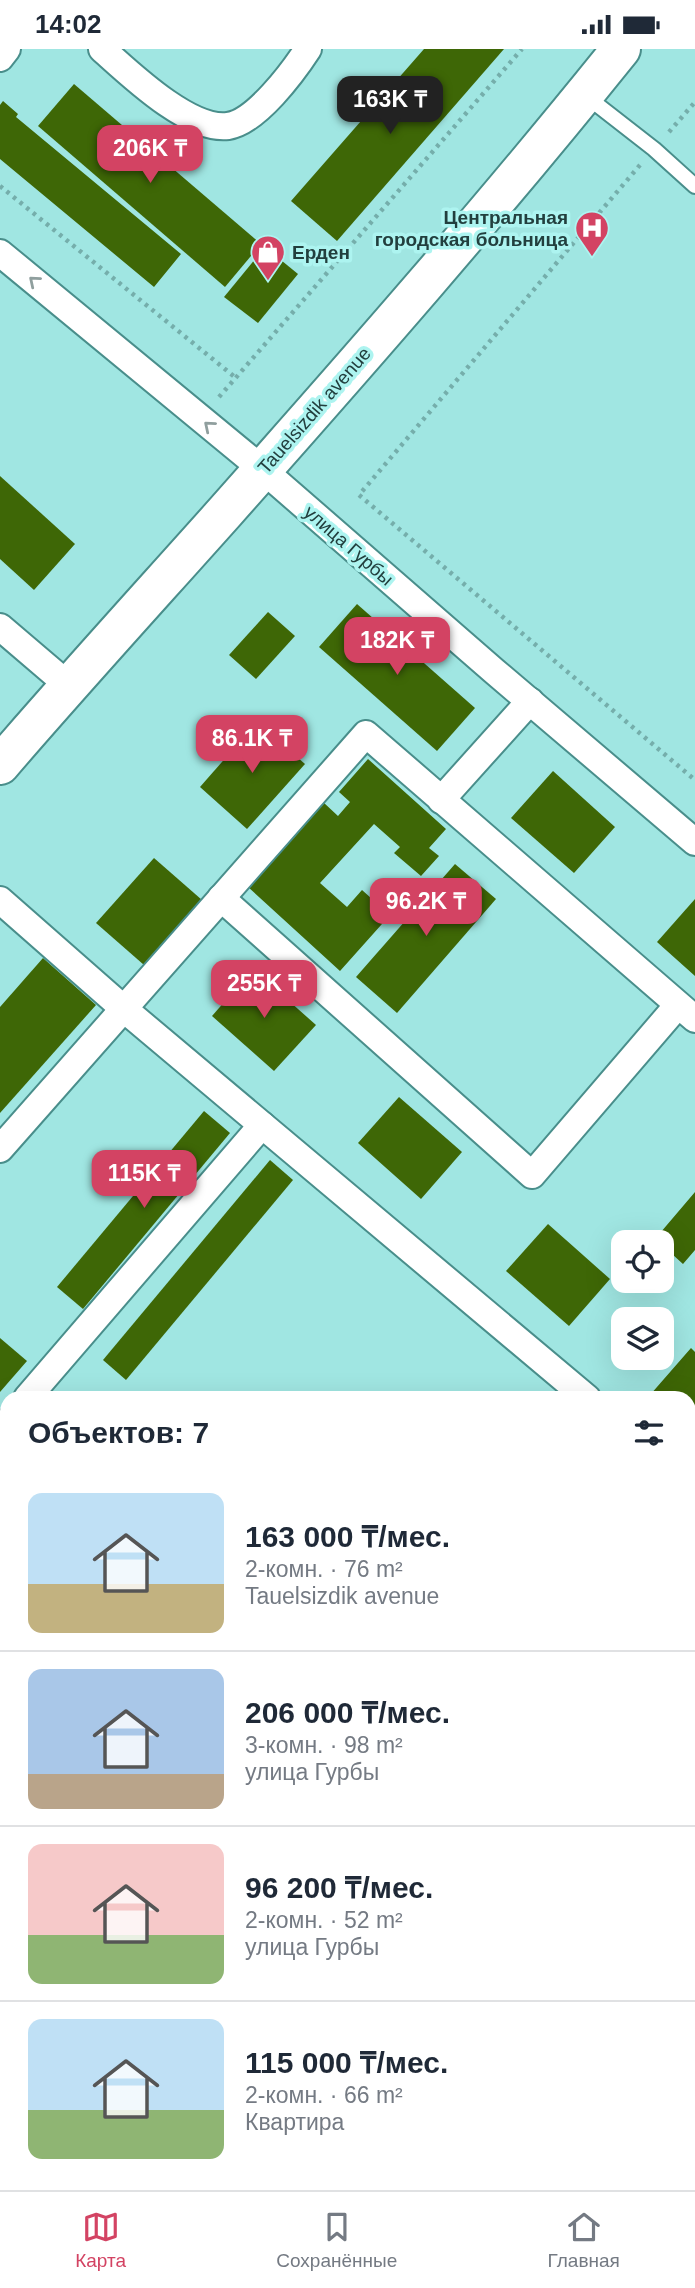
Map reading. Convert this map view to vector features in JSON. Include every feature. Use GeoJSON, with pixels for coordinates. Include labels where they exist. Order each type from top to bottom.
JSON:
{"type":"FeatureCollection","features":[{"type":"Feature","properties":{"kind":"street"},"geometry":{"type":"LineString","coordinates":[[0,58],[7,49]]}},
{"type":"Feature","properties":{"kind":"street"},"geometry":{"type":"LineString","coordinates":[[102,49],[172,107],[211,126],[230,126],[256,113],[308,49]]}},
{"type":"Feature","properties":{"kind":"street","name":"Tauelsizdik avenue"},"geometry":{"type":"LineString","coordinates":[[0,765],[543,146],[621,49]]}},
{"type":"Feature","properties":{"kind":"street","name":"улица Гурбы"},"geometry":{"type":"LineString","coordinates":[[0,253],[262,469],[695,842]]}},
{"type":"Feature","properties":{"kind":"street"},"geometry":{"type":"LineString","coordinates":[[1,629],[68,685]]}},
{"type":"Feature","properties":{"kind":"street"},"geometry":{"type":"LineString","coordinates":[[441,800],[530,701]]}},
{"type":"Feature","properties":{"kind":"street"},"geometry":{"type":"LineString","coordinates":[[0,1149],[124,1009],[221,898],[366,734],[686,1012],[532,1175],[221,898]]}},
{"type":"Feature","properties":{"kind":"street"},"geometry":{"type":"LineString","coordinates":[[0,900],[124,1009],[579,1391]]}},
{"type":"Feature","properties":{"kind":"street"},"geometry":{"type":"LineString","coordinates":[[33,1391],[262,1125]]}},
{"type":"Feature","properties":{"kind":"lane"},"geometry":{"type":"LineString","coordinates":[[584,95],[654,149],[695,186]]}},
{"type":"Feature","properties":{"kind":"path"},"geometry":{"type":"LineString","coordinates":[[201,418],[522,49]]}},
{"type":"Feature","properties":{"kind":"path"},"geometry":{"type":"LineString","coordinates":[[695,101],[359,495],[695,780]]}},
{"type":"Feature","properties":{"kind":"path"},"geometry":{"type":"LineString","coordinates":[[0,186],[236,378]]}},
{"type":"Feature","properties":{"kind":"building"},"geometry":{"type":"Polygon","coordinates":[[[424,49],[504,49],[337,241],[291,201],[424,49]]]}},
{"type":"Feature","properties":{"kind":"building"},"geometry":{"type":"Polygon","coordinates":[[[74,84],[261,244],[225,287],[38,126],[74,84]]]}},
{"type":"Feature","properties":{"kind":"building"},"geometry":{"type":"Polygon","coordinates":[[[3,101],[18,114],[16,117],[181,254],[154,287],[0,159],[0,105],[3,101]]]}},
{"type":"Feature","properties":{"kind":"building"},"geometry":{"type":"Polygon","coordinates":[[[265,247],[298,274],[258,323],[224,297],[265,247]]]}},
{"type":"Feature","properties":{"kind":"building"},"geometry":{"type":"Polygon","coordinates":[[[0,476],[75,544],[34,590],[0,559],[0,476]]]}},
{"type":"Feature","properties":{"kind":"building"},"geometry":{"type":"Polygon","coordinates":[[[357,604],[475,708],[437,751],[319,647],[357,604]]]}},
{"type":"Feature","properties":{"kind":"building"},"geometry":{"type":"Polygon","coordinates":[[[268,612],[295,636],[256,679],[229,655],[268,612]]]}},
{"type":"Feature","properties":{"kind":"building"},"geometry":{"type":"Polygon","coordinates":[[[257,722],[305,764],[247,829],[200,787],[257,722]]]}},
{"type":"Feature","properties":{"kind":"building"},"geometry":{"type":"Polygon","coordinates":[[[368,759],[446,829],[429,848],[439,856],[421,876],[394,853],[400,847],[374,824],[320,883],[347,907],[362,890],[390,915],[340,971],[247,886],[323,802],[338,816],[350,802],[339,792],[368,759]]]}},
{"type":"Feature","properties":{"kind":"building"},"geometry":{"type":"Polygon","coordinates":[[[553,771],[615,827],[574,873],[511,818],[553,771]]]}},
{"type":"Feature","properties":{"kind":"building"},"geometry":{"type":"Polygon","coordinates":[[[154,858],[202,900],[144,965],[96,923],[154,858]]]}},
{"type":"Feature","properties":{"kind":"building"},"geometry":{"type":"Polygon","coordinates":[[[455,864],[496,899],[397,1013],[356,977],[455,864]]]}},
{"type":"Feature","properties":{"kind":"building"},"geometry":{"type":"Polygon","coordinates":[[[695,899],[695,976],[657,942],[695,899]]]}},
{"type":"Feature","properties":{"kind":"building"},"geometry":{"type":"Polygon","coordinates":[[[43,958],[96,1005],[0,1113],[0,1007],[43,958]]]}},
{"type":"Feature","properties":{"kind":"building"},"geometry":{"type":"Polygon","coordinates":[[[253,969],[316,1025],[274,1071],[212,1016],[253,969]]]}},
{"type":"Feature","properties":{"kind":"building"},"geometry":{"type":"Polygon","coordinates":[[[399,1097],[462,1152],[421,1199],[358,1143],[399,1097]]]}},
{"type":"Feature","properties":{"kind":"building"},"geometry":{"type":"Polygon","coordinates":[[[204,1111],[230,1133],[83,1309],[57,1287],[204,1111]]]}},
{"type":"Feature","properties":{"kind":"building"},"geometry":{"type":"Polygon","coordinates":[[[270,1160],[293,1180],[126,1380],[103,1360],[270,1160]]]}},
{"type":"Feature","properties":{"kind":"building"},"geometry":{"type":"Polygon","coordinates":[[[695,1192],[695,1250],[683,1264],[674,1256],[674,1230],[663,1230],[695,1192]]]}},
{"type":"Feature","properties":{"kind":"building"},"geometry":{"type":"Polygon","coordinates":[[[548,1224],[610,1279],[569,1326],[506,1271],[548,1224]]]}},
{"type":"Feature","properties":{"kind":"building"},"geometry":{"type":"Polygon","coordinates":[[[0,1338],[27,1361],[0,1391],[0,1338]]]}},
{"type":"Feature","properties":{"kind":"building"},"geometry":{"type":"Polygon","coordinates":[[[691,1348],[695,1352],[695,1391],[653,1391],[691,1348]]]}},
{"type":"Feature","properties":{"kind":"place","name":"Центральная городская больница"},"geometry":{"type":"Point","coordinates":[592,258]}},
{"type":"Feature","properties":{"kind":"place","name":"Ерден"},"geometry":{"type":"Point","coordinates":[268,282]}}]}
